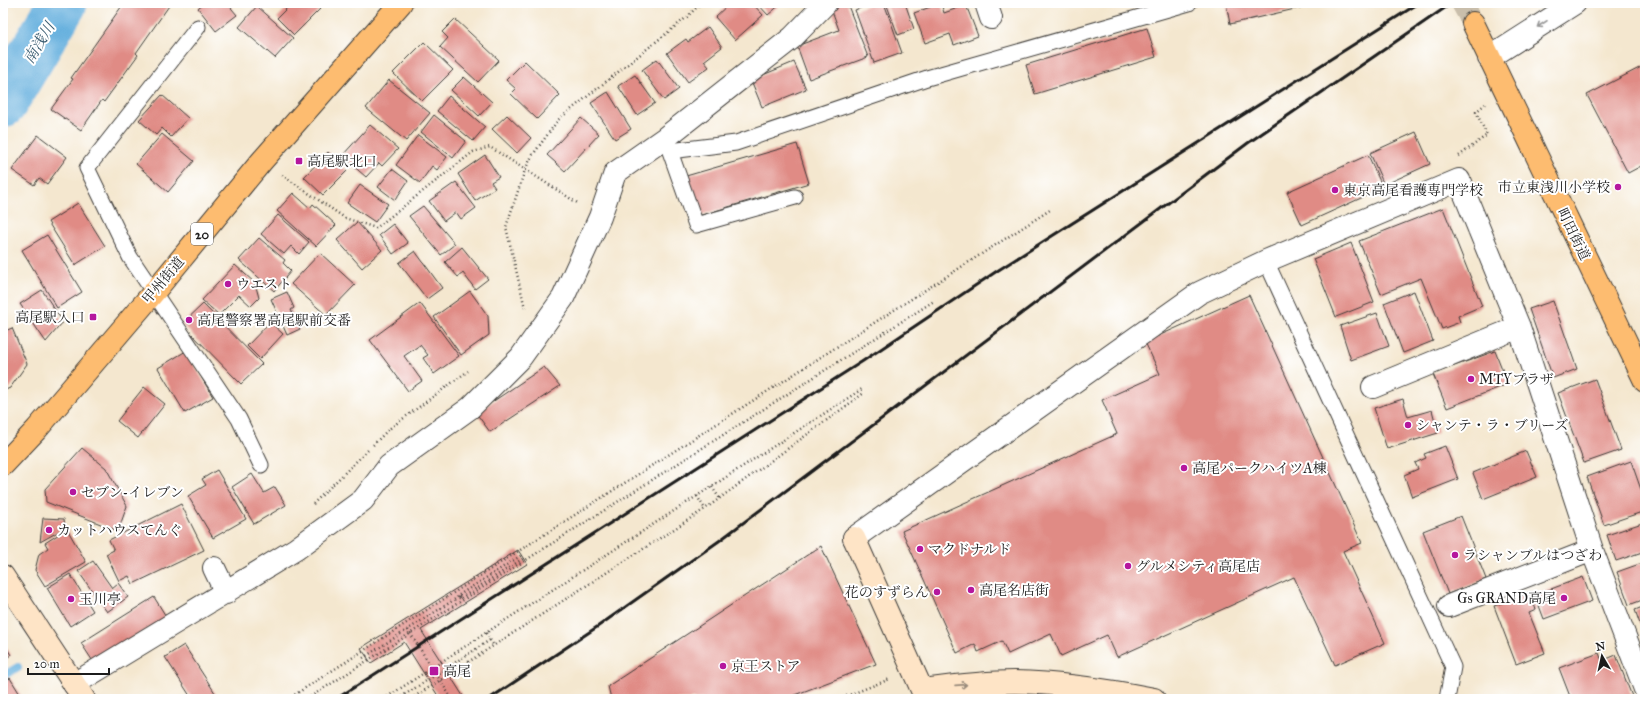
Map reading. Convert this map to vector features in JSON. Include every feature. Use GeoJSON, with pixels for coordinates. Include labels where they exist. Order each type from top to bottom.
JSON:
{"type":"FeatureCollection","features":[{"type":"Feature","properties":{"kind":"main road","name":"甲州街道"},"geometry":{"type":"LineString","coordinates":[[3,465],[33,434],[154,292],[261,162],[400,3]]}},
{"type":"Feature","properties":{"kind":"main road","name":"町田街道"},"geometry":{"type":"LineString","coordinates":[[1472,23],[1645,381]]}},
{"type":"Feature","properties":{"kind":"street"},"geometry":{"type":"LineString","coordinates":[[3,576],[78,694],[226,593],[296,549],[363,500],[389,466],[476,402],[521,358],[563,298],[600,217],[615,173],[668,145],[792,38],[826,3]]}},
{"type":"Feature","properties":{"kind":"street"},"geometry":{"type":"LineString","coordinates":[[1489,58],[1575,3]]}},
{"type":"Feature","properties":{"kind":"street"},"geometry":{"type":"LineString","coordinates":[[1154,699],[1114,691],[1014,682],[958,685],[924,695],[854,538],[1199,293],[1266,261],[1458,180],[1519,327],[1592,550],[1645,689]]}},
{"type":"Feature","properties":{"kind":"street"},"geometry":{"type":"LineString","coordinates":[[1373,387],[1519,327]]}},
{"type":"Feature","properties":{"kind":"street"},"geometry":{"type":"LineString","coordinates":[[1449,606],[1592,550]]}},
{"type":"Feature","properties":{"kind":"street"},"geometry":{"type":"LineString","coordinates":[[214,568],[226,593]]}},
{"type":"Feature","properties":{"kind":"lane"},"geometry":{"type":"LineString","coordinates":[[795,197],[696,225],[668,145],[736,143],[927,78],[1189,3]]}},
{"type":"Feature","properties":{"kind":"lane"},"geometry":{"type":"LineString","coordinates":[[198,27],[87,168],[130,257],[239,420],[261,465]]}},
{"type":"Feature","properties":{"kind":"lane"},"geometry":{"type":"LineString","coordinates":[[1266,261],[1452,667],[1447,699]]}},
{"type":"Feature","properties":{"kind":"path"},"geometry":{"type":"LineString","coordinates":[[527,314],[506,227],[525,170],[532,156],[558,120],[701,3]]}},
{"type":"Feature","properties":{"kind":"path"},"geometry":{"type":"LineString","coordinates":[[1460,154],[1487,135],[1476,112],[1488,101]]}},
{"type":"Feature","properties":{"kind":"path"},"geometry":{"type":"LineString","coordinates":[[261,162],[345,218],[376,228],[473,152],[490,147],[600,217]]}},
{"type":"Feature","properties":{"kind":"path"},"geometry":{"type":"LineString","coordinates":[[288,699],[1050,210]]}},
{"type":"Feature","properties":{"kind":"path"},"geometry":{"type":"LineString","coordinates":[[457,598],[461,598],[934,301]]}},
{"type":"Feature","properties":{"kind":"path"},"geometry":{"type":"LineString","coordinates":[[312,504],[389,429],[470,370]]}},
{"type":"Feature","properties":{"kind":"path"},"geometry":{"type":"LineString","coordinates":[[385,699],[862,389]]}},
{"type":"Feature","properties":{"kind":"path"},"geometry":{"type":"LineString","coordinates":[[411,699],[720,499],[864,393]]}},
{"type":"Feature","properties":{"kind":"path"},"geometry":{"type":"LineString","coordinates":[[712,487],[720,499]]}},
{"type":"Feature","properties":{"kind":"path"},"geometry":{"type":"LineString","coordinates":[[697,496],[705,509]]}},
{"type":"Feature","properties":{"kind":"path"},"geometry":{"type":"LineString","coordinates":[[520,551],[524,558]]}},
{"type":"Feature","properties":{"kind":"path"},"geometry":{"type":"LineString","coordinates":[[363,658],[457,598],[459,594],[524,558]]}},
{"type":"Feature","properties":{"kind":"path"},"geometry":{"type":"LineString","coordinates":[[307,699],[365,663],[524,558]]}},
{"type":"Feature","properties":{"kind":"path"},"geometry":{"type":"LineString","coordinates":[[459,594],[461,598]]}},
{"type":"Feature","properties":{"kind":"path"},"geometry":{"type":"LineString","coordinates":[[408,630],[452,699]]}},
{"type":"Feature","properties":{"kind":"path"},"geometry":{"type":"LineString","coordinates":[[486,633],[494,646]]}},
{"type":"Feature","properties":{"kind":"path"},"geometry":{"type":"LineString","coordinates":[[398,699],[490,640]]}},
{"type":"Feature","properties":{"kind":"path"},"geometry":{"type":"LineString","coordinates":[[360,654],[365,663]]}},
{"type":"Feature","properties":{"kind":"path"},"geometry":{"type":"LineString","coordinates":[[839,699],[895,677]]}},
{"type":"Feature","properties":{"kind":"building"},"geometry":{"type":"Polygon","coordinates":[[[124,3],[171,3],[136,53],[138,55],[104,102],[102,100],[81,130],[51,109],[124,3]]]}},
{"type":"Feature","properties":{"kind":"building"},"geometry":{"type":"Polygon","coordinates":[[[204,3],[227,3],[237,15],[216,31],[198,8],[204,3]]]}},
{"type":"Feature","properties":{"kind":"building"},"geometry":{"type":"Polygon","coordinates":[[[292,3],[314,3],[320,9],[294,35],[277,18],[292,3]]]}},
{"type":"Feature","properties":{"kind":"building"},"geometry":{"type":"Polygon","coordinates":[[[730,3],[752,3],[763,15],[735,40],[715,17],[730,3]]]}},
{"type":"Feature","properties":{"kind":"building"},"geometry":{"type":"Polygon","coordinates":[[[757,3],[782,3],[768,15],[757,3]]]}},
{"type":"Feature","properties":{"kind":"building"},"geometry":{"type":"Polygon","coordinates":[[[835,3],[847,3],[868,57],[809,79],[797,46],[839,30],[830,5],[835,3]]]}},
{"type":"Feature","properties":{"kind":"building"},"geometry":{"type":"Polygon","coordinates":[[[873,3],[884,3],[902,53],[874,63],[855,10],[873,3]]]}},
{"type":"Feature","properties":{"kind":"building"},"geometry":{"type":"Polygon","coordinates":[[[886,3],[905,3],[914,29],[898,35],[886,3]]]}},
{"type":"Feature","properties":{"kind":"building"},"geometry":{"type":"Polygon","coordinates":[[[941,3],[944,13],[966,5],[978,36],[954,45],[950,34],[925,43],[914,13],[941,3]]]}},
{"type":"Feature","properties":{"kind":"building"},"geometry":{"type":"Polygon","coordinates":[[[1226,3],[1307,3],[1308,6],[1230,24],[1226,3]]]}},
{"type":"Feature","properties":{"kind":"building"},"geometry":{"type":"Polygon","coordinates":[[[257,6],[293,38],[275,58],[239,27],[257,6]]]}},
{"type":"Feature","properties":{"kind":"building"},"geometry":{"type":"Polygon","coordinates":[[[455,19],[499,60],[478,82],[440,47],[448,38],[442,32],[455,19]]]}},
{"type":"Feature","properties":{"kind":"building"},"geometry":{"type":"Polygon","coordinates":[[[708,27],[722,47],[704,61],[709,67],[688,82],[667,53],[686,39],[688,42],[708,27]]]}},
{"type":"Feature","properties":{"kind":"building"},"geometry":{"type":"Polygon","coordinates":[[[1147,28],[1156,57],[1035,94],[1026,65],[1147,28]]]}},
{"type":"Feature","properties":{"kind":"building"},"geometry":{"type":"Polygon","coordinates":[[[424,42],[453,70],[422,101],[393,73],[424,42]]]}},
{"type":"Feature","properties":{"kind":"building"},"geometry":{"type":"Polygon","coordinates":[[[657,59],[679,89],[664,100],[642,70],[657,59]]]}},
{"type":"Feature","properties":{"kind":"building"},"geometry":{"type":"Polygon","coordinates":[[[525,61],[560,95],[537,119],[511,94],[516,89],[506,80],[525,61]]]}},
{"type":"Feature","properties":{"kind":"building"},"geometry":{"type":"Polygon","coordinates":[[[794,62],[806,89],[762,107],[751,80],[794,62]]]}},
{"type":"Feature","properties":{"kind":"building"},"geometry":{"type":"Polygon","coordinates":[[[1645,65],[1645,164],[1628,173],[1587,95],[1645,65]]]}},
{"type":"Feature","properties":{"kind":"building"},"geometry":{"type":"Polygon","coordinates":[[[635,75],[655,103],[637,115],[618,86],[635,75]]]}},
{"type":"Feature","properties":{"kind":"building"},"geometry":{"type":"Polygon","coordinates":[[[464,77],[492,102],[479,116],[451,90],[464,77]]]}},
{"type":"Feature","properties":{"kind":"building"},"geometry":{"type":"Polygon","coordinates":[[[389,80],[430,113],[406,141],[366,108],[389,80]]]}},
{"type":"Feature","properties":{"kind":"building"},"geometry":{"type":"Polygon","coordinates":[[[608,92],[631,129],[615,139],[591,103],[608,92]]]}},
{"type":"Feature","properties":{"kind":"building"},"geometry":{"type":"Polygon","coordinates":[[[162,95],[188,118],[171,137],[162,128],[156,135],[139,120],[162,95]]]}},
{"type":"Feature","properties":{"kind":"building"},"geometry":{"type":"Polygon","coordinates":[[[449,96],[485,127],[473,141],[437,111],[449,96]]]}},
{"type":"Feature","properties":{"kind":"building"},"geometry":{"type":"Polygon","coordinates":[[[434,115],[466,141],[453,158],[421,132],[434,115]]]}},
{"type":"Feature","properties":{"kind":"building"},"geometry":{"type":"Polygon","coordinates":[[[507,115],[531,138],[517,153],[492,129],[507,115]]]}},
{"type":"Feature","properties":{"kind":"building"},"geometry":{"type":"Polygon","coordinates":[[[581,118],[599,134],[565,171],[547,155],[581,118]]]}},
{"type":"Feature","properties":{"kind":"building"},"geometry":{"type":"Polygon","coordinates":[[[370,125],[398,149],[382,166],[379,163],[366,177],[342,156],[370,125]]]}},
{"type":"Feature","properties":{"kind":"building"},"geometry":{"type":"Polygon","coordinates":[[[1416,132],[1430,164],[1384,185],[1370,153],[1416,132]]]}},
{"type":"Feature","properties":{"kind":"building"},"geometry":{"type":"Polygon","coordinates":[[[162,134],[194,161],[168,192],[136,164],[162,134]]]}},
{"type":"Feature","properties":{"kind":"building"},"geometry":{"type":"Polygon","coordinates":[[[38,135],[67,157],[47,184],[39,178],[34,185],[12,170],[38,135]]]}},
{"type":"Feature","properties":{"kind":"building"},"geometry":{"type":"Polygon","coordinates":[[[418,135],[447,157],[437,170],[432,166],[420,183],[396,165],[418,135]]]}},
{"type":"Feature","properties":{"kind":"building"},"geometry":{"type":"Polygon","coordinates":[[[797,144],[809,183],[698,216],[686,176],[797,144]]]}},
{"type":"Feature","properties":{"kind":"building"},"geometry":{"type":"Polygon","coordinates":[[[328,152],[347,171],[323,195],[304,177],[328,152]]]}},
{"type":"Feature","properties":{"kind":"building"},"geometry":{"type":"Polygon","coordinates":[[[485,155],[499,177],[491,182],[495,188],[475,201],[458,174],[485,155]]]}},
{"type":"Feature","properties":{"kind":"building","name":"東京高尾看護専門学校"},"geometry":{"type":"Polygon","coordinates":[[[1368,155],[1383,188],[1302,225],[1287,192],[1368,155]]]}},
{"type":"Feature","properties":{"kind":"building"},"geometry":{"type":"Polygon","coordinates":[[[392,169],[408,181],[395,200],[378,187],[392,169]]]}},
{"type":"Feature","properties":{"kind":"building"},"geometry":{"type":"Polygon","coordinates":[[[456,182],[476,208],[461,219],[456,212],[444,221],[429,201],[456,182]]]}},
{"type":"Feature","properties":{"kind":"building"},"geometry":{"type":"Polygon","coordinates":[[[360,185],[388,204],[375,222],[347,203],[360,185]]]}},
{"type":"Feature","properties":{"kind":"building"},"geometry":{"type":"Polygon","coordinates":[[[293,193],[310,208],[313,204],[336,225],[316,246],[277,211],[293,193]]]}},
{"type":"Feature","properties":{"kind":"building"},"geometry":{"type":"Polygon","coordinates":[[[78,203],[105,246],[75,265],[48,222],[78,203]]]}},
{"type":"Feature","properties":{"kind":"building"},"geometry":{"type":"Polygon","coordinates":[[[423,206],[455,244],[441,255],[409,216],[423,206]]]}},
{"type":"Feature","properties":{"kind":"building"},"geometry":{"type":"Polygon","coordinates":[[[1443,208],[1482,306],[1458,316],[1460,322],[1442,329],[1421,278],[1381,294],[1359,241],[1443,208]]]}},
{"type":"Feature","properties":{"kind":"building"},"geometry":{"type":"Polygon","coordinates":[[[278,215],[309,242],[299,254],[291,246],[284,254],[261,234],[278,215]]]}},
{"type":"Feature","properties":{"kind":"building"},"geometry":{"type":"Polygon","coordinates":[[[357,222],[382,250],[362,268],[337,240],[357,222]]]}},
{"type":"Feature","properties":{"kind":"building"},"geometry":{"type":"Polygon","coordinates":[[[393,224],[408,243],[393,254],[379,235],[393,224]]]}},
{"type":"Feature","properties":{"kind":"building"},"geometry":{"type":"Polygon","coordinates":[[[47,235],[82,292],[57,308],[22,250],[47,235]]]}},
{"type":"Feature","properties":{"kind":"building"},"geometry":{"type":"Polygon","coordinates":[[[259,238],[285,260],[283,263],[291,271],[274,291],[239,260],[259,238]]]}},
{"type":"Feature","properties":{"kind":"building"},"geometry":{"type":"Polygon","coordinates":[[[1351,243],[1374,302],[1336,317],[1313,259],[1351,243]]]}},
{"type":"Feature","properties":{"kind":"building"},"geometry":{"type":"Polygon","coordinates":[[[462,247],[488,279],[475,289],[463,273],[458,277],[445,262],[462,247]]]}},
{"type":"Feature","properties":{"kind":"building"},"geometry":{"type":"Polygon","coordinates":[[[415,251],[442,288],[427,299],[399,263],[415,251]]]}},
{"type":"Feature","properties":{"kind":"building"},"geometry":{"type":"Polygon","coordinates":[[[320,253],[355,285],[326,315],[291,284],[320,253]]]}},
{"type":"Feature","properties":{"kind":"building"},"geometry":{"type":"Polygon","coordinates":[[[235,265],[255,283],[259,298],[251,306],[239,295],[219,315],[202,300],[235,265]]]}},
{"type":"Feature","properties":{"kind":"building"},"geometry":{"type":"Polygon","coordinates":[[[42,290],[63,322],[46,342],[20,304],[42,290]]]}},
{"type":"Feature","properties":{"kind":"building"},"geometry":{"type":"Polygon","coordinates":[[[470,291],[488,316],[489,335],[461,355],[434,317],[470,291]]]}},
{"type":"Feature","properties":{"kind":"building"},"geometry":{"type":"Polygon","coordinates":[[[1414,291],[1433,341],[1403,353],[1384,303],[1414,291]]]}},
{"type":"Feature","properties":{"kind":"building"},"geometry":{"type":"Polygon","coordinates":[[[287,292],[294,308],[291,310],[300,329],[287,335],[271,299],[287,292]]]}},
{"type":"Feature","properties":{"kind":"building","name":"高尾パークハイツA棟"},"geometry":{"type":"Polygon","coordinates":[[[1249,295],[1362,543],[1343,551],[1385,643],[1335,665],[1294,577],[1117,657],[1107,635],[1061,656],[1051,634],[1008,654],[1002,641],[978,652],[975,644],[957,653],[902,531],[1117,434],[1102,400],[1160,374],[1145,342],[1249,295]]]}},
{"type":"Feature","properties":{"kind":"building"},"geometry":{"type":"Polygon","coordinates":[[[1553,301],[1577,369],[1553,378],[1529,309],[1553,301]]]}},
{"type":"Feature","properties":{"kind":"building"},"geometry":{"type":"Polygon","coordinates":[[[420,303],[459,356],[434,374],[423,358],[428,355],[420,345],[404,356],[422,381],[408,391],[370,340],[420,303]]]}},
{"type":"Feature","properties":{"kind":"building"},"geometry":{"type":"Polygon","coordinates":[[[203,304],[262,364],[241,384],[182,324],[203,304]]]}},
{"type":"Feature","properties":{"kind":"building"},"geometry":{"type":"Polygon","coordinates":[[[1377,313],[1389,346],[1351,360],[1340,326],[1377,313]]]}},
{"type":"Feature","properties":{"kind":"building"},"geometry":{"type":"Polygon","coordinates":[[[270,322],[283,334],[260,359],[247,346],[270,322]]]}},
{"type":"Feature","properties":{"kind":"building"},"geometry":{"type":"Polygon","coordinates":[[[12,328],[27,364],[10,388],[3,391],[3,332],[12,328]]]}},
{"type":"Feature","properties":{"kind":"building"},"geometry":{"type":"Polygon","coordinates":[[[186,351],[213,397],[185,413],[158,368],[186,351]]]}},
{"type":"Feature","properties":{"kind":"building","name":"MTYプラザ"},"geometry":{"type":"Polygon","coordinates":[[[1495,351],[1508,384],[1447,408],[1433,374],[1495,351]]]}},
{"type":"Feature","properties":{"kind":"building"},"geometry":{"type":"Polygon","coordinates":[[[544,367],[560,386],[490,432],[476,413],[544,367]]]}},
{"type":"Feature","properties":{"kind":"building"},"geometry":{"type":"Polygon","coordinates":[[[1595,379],[1621,450],[1584,463],[1558,393],[1595,379]]]}},
{"type":"Feature","properties":{"kind":"building"},"geometry":{"type":"Polygon","coordinates":[[[144,387],[165,404],[138,438],[117,421],[144,387]]]}},
{"type":"Feature","properties":{"kind":"building","name":"シャンテ・ラ・ブリーズ"},"geometry":{"type":"Polygon","coordinates":[[[1403,399],[1408,417],[1432,410],[1438,433],[1387,449],[1374,408],[1403,399]]]}},
{"type":"Feature","properties":{"kind":"building"},"geometry":{"type":"Polygon","coordinates":[[[1445,446],[1458,479],[1412,497],[1404,475],[1418,469],[1415,463],[1426,458],[1424,454],[1445,446]]]}},
{"type":"Feature","properties":{"kind":"building"},"geometry":{"type":"Polygon","coordinates":[[[82,448],[106,468],[127,506],[118,531],[46,502],[45,489],[82,448]]]}},
{"type":"Feature","properties":{"kind":"building"},"geometry":{"type":"Polygon","coordinates":[[[1526,451],[1537,477],[1483,499],[1473,473],[1526,451]]]}},
{"type":"Feature","properties":{"kind":"building"},"geometry":{"type":"Polygon","coordinates":[[[1631,461],[1645,501],[1645,511],[1604,525],[1587,477],[1631,461]]]}},
{"type":"Feature","properties":{"kind":"building"},"geometry":{"type":"Polygon","coordinates":[[[217,470],[246,519],[213,538],[188,496],[206,485],[202,479],[217,470]]]}},
{"type":"Feature","properties":{"kind":"building"},"geometry":{"type":"Polygon","coordinates":[[[252,474],[264,493],[275,487],[286,505],[254,524],[232,487],[252,474]]]}},
{"type":"Feature","properties":{"kind":"building"},"geometry":{"type":"Polygon","coordinates":[[[181,504],[204,550],[133,584],[129,576],[119,581],[106,554],[114,550],[109,540],[181,504]]]}},
{"type":"Feature","properties":{"kind":"building","name":"ラシャンブルはつざわ"},"geometry":{"type":"Polygon","coordinates":[[[1461,516],[1486,579],[1448,594],[1423,531],[1461,516]]]}},
{"type":"Feature","properties":{"kind":"building"},"geometry":{"type":"Polygon","coordinates":[[[43,518],[64,519],[65,528],[40,542],[43,518]]]}},
{"type":"Feature","properties":{"kind":"building"},"geometry":{"type":"Polygon","coordinates":[[[1645,522],[1645,551],[1616,561],[1607,535],[1645,522]]]}},
{"type":"Feature","properties":{"kind":"building"},"geometry":{"type":"Polygon","coordinates":[[[67,529],[86,562],[45,586],[35,570],[39,554],[48,548],[45,543],[67,529]]]}},
{"type":"Feature","properties":{"kind":"building"},"geometry":{"type":"Polygon","coordinates":[[[821,546],[876,664],[784,699],[611,699],[608,686],[821,546]]]}},
{"type":"Feature","properties":{"kind":"building"},"geometry":{"type":"Polygon","coordinates":[[[518,550],[527,564],[421,630],[465,699],[440,699],[404,642],[371,663],[361,648],[518,550]]]}},
{"type":"Feature","properties":{"kind":"building"},"geometry":{"type":"Polygon","coordinates":[[[93,561],[112,588],[118,583],[128,597],[107,612],[78,571],[93,561]]]}},
{"type":"Feature","properties":{"kind":"building"},"geometry":{"type":"Polygon","coordinates":[[[1645,562],[1645,599],[1629,605],[1617,572],[1645,562]]]}},
{"type":"Feature","properties":{"kind":"building"},"geometry":{"type":"Polygon","coordinates":[[[70,574],[93,611],[70,626],[47,588],[70,574]]]}},
{"type":"Feature","properties":{"kind":"building","name":"Gs GRAND高尾"},"geometry":{"type":"Polygon","coordinates":[[[1583,577],[1592,601],[1544,619],[1535,595],[1583,577]]]}},
{"type":"Feature","properties":{"kind":"building"},"geometry":{"type":"Polygon","coordinates":[[[1530,592],[1536,610],[1529,613],[1545,653],[1516,664],[1494,606],[1530,592]]]}},
{"type":"Feature","properties":{"kind":"building"},"geometry":{"type":"Polygon","coordinates":[[[154,597],[167,618],[94,663],[81,643],[154,597]]]}},
{"type":"Feature","properties":{"kind":"building"},"geometry":{"type":"Polygon","coordinates":[[[1645,606],[1645,638],[1635,610],[1645,606]]]}},
{"type":"Feature","properties":{"kind":"building"},"geometry":{"type":"Polygon","coordinates":[[[3,642],[11,655],[3,660],[3,642]]]}},
{"type":"Feature","properties":{"kind":"building"},"geometry":{"type":"Polygon","coordinates":[[[184,645],[219,699],[192,699],[165,657],[184,645]]]}},
{"type":"Feature","properties":{"kind":"building"},"geometry":{"type":"Polygon","coordinates":[[[1599,653],[1602,661],[1616,655],[1633,699],[1571,699],[1559,668],[1599,653]]]}},
{"type":"Feature","properties":{"kind":"building"},"geometry":{"type":"Polygon","coordinates":[[[10,678],[23,699],[3,699],[3,683],[10,678]]]}},
{"type":"Feature","properties":{"kind":"waterway","name":"南浅川"},"geometry":{"type":"LineString","coordinates":[[3,103],[63,3]]}},
{"type":"Feature","properties":{"kind":"waterway"},"geometry":{"type":"LineString","coordinates":[[3,676],[18,667]]}},
{"type":"Feature","properties":{"kind":"tunnel"},"geometry":{"type":"LineString","coordinates":[[1462,3],[1473,23]]}},
{"type":"Feature","properties":{"kind":"railway"},"geometry":{"type":"LineString","coordinates":[[336,699],[863,361],[997,271],[1419,3]]}},
{"type":"Feature","properties":{"kind":"railway"},"geometry":{"type":"LineString","coordinates":[[489,699],[597,627],[719,541],[1248,143],[1452,3]]}},
{"type":"Feature","properties":{"kind":"place","name":"高尾駅北口"},"geometry":{"type":"Point","coordinates":[299,161]}},
{"type":"Feature","properties":{"kind":"place","name":"市立東浅川小学校"},"geometry":{"type":"Point","coordinates":[1618,187]}},
{"type":"Feature","properties":{"kind":"place","name":"東京高尾看護専門学校"},"geometry":{"type":"Point","coordinates":[1335,190]}},
{"type":"Feature","properties":{"kind":"place","name":"ウエスト"},"geometry":{"type":"Point","coordinates":[228,284]}},
{"type":"Feature","properties":{"kind":"place","name":"高尾駅入口"},"geometry":{"type":"Point","coordinates":[93,317]}},
{"type":"Feature","properties":{"kind":"place","name":"高尾警察署高尾駅前交番"},"geometry":{"type":"Point","coordinates":[189,320]}},
{"type":"Feature","properties":{"kind":"place","name":"MTYプラザ"},"geometry":{"type":"Point","coordinates":[1471,379]}},
{"type":"Feature","properties":{"kind":"place","name":"シャンテ・ラ・ブリーズ"},"geometry":{"type":"Point","coordinates":[1408,425]}},
{"type":"Feature","properties":{"kind":"place","name":"高尾パークハイツA棟"},"geometry":{"type":"Point","coordinates":[1184,468]}},
{"type":"Feature","properties":{"kind":"place","name":"セブン-イレブン"},"geometry":{"type":"Point","coordinates":[73,492]}},
{"type":"Feature","properties":{"kind":"place","name":"カットハウスてんぐ"},"geometry":{"type":"Point","coordinates":[49,530]}},
{"type":"Feature","properties":{"kind":"place","name":"マクドナルド"},"geometry":{"type":"Point","coordinates":[920,549]}},
{"type":"Feature","properties":{"kind":"place","name":"ラシャンブルはつざわ"},"geometry":{"type":"Point","coordinates":[1455,555]}},
{"type":"Feature","properties":{"kind":"place","name":"グルメシティ高尾店"},"geometry":{"type":"Point","coordinates":[1128,566]}},
{"type":"Feature","properties":{"kind":"place","name":"高尾名店街"},"geometry":{"type":"Point","coordinates":[971,590]}},
{"type":"Feature","properties":{"kind":"place","name":"花のすずらん"},"geometry":{"type":"Point","coordinates":[937,592]}},
{"type":"Feature","properties":{"kind":"place","name":"Gs GRAND高尾"},"geometry":{"type":"Point","coordinates":[1564,598]}},
{"type":"Feature","properties":{"kind":"place","name":"玉川亭"},"geometry":{"type":"Point","coordinates":[71,599]}},
{"type":"Feature","properties":{"kind":"place","name":"京王ストア"},"geometry":{"type":"Point","coordinates":[723,666]}},
{"type":"Feature","properties":{"kind":"place","name":"高尾"},"geometry":{"type":"Point","coordinates":[434,671]}}]}
